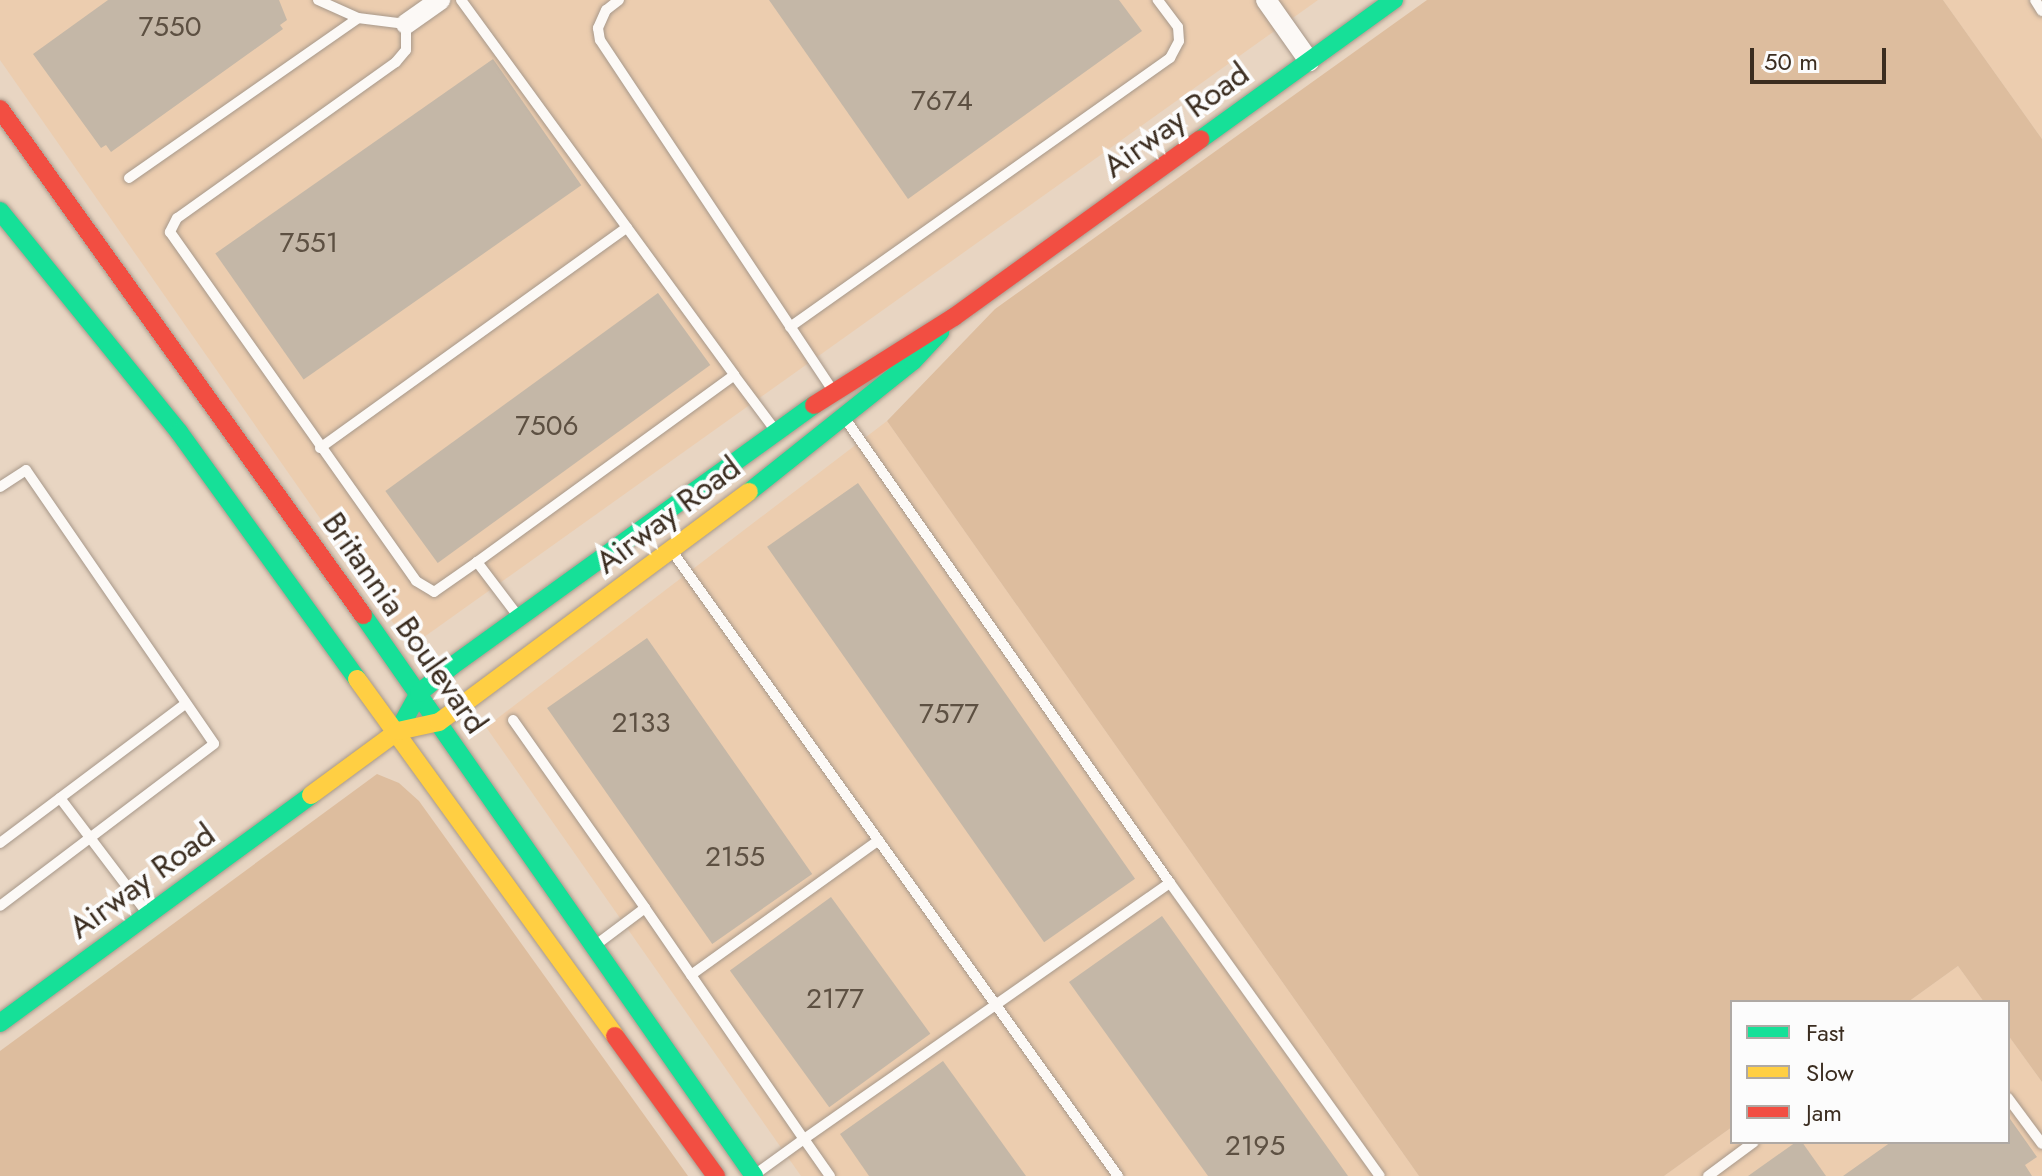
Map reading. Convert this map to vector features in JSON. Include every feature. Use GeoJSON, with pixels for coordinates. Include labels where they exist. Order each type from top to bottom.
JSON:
{"type":"FeatureCollection","features":[{"type":"Feature","properties":{"kind":"main road","name":"Airway Road"},"geometry":{"type":"LineString","coordinates":[[398,731],[419,693],[519,618],[833,391],[954,317],[1394,0]]}},
{"type":"Feature","properties":{"kind":"main road","name":"Britannia Boulevard"},"geometry":{"type":"LineString","coordinates":[[0,109],[419,693],[754,1176]]}},
{"type":"Feature","properties":{"kind":"main road"},"geometry":{"type":"LineString","coordinates":[[0,211],[179,432],[398,731],[716,1176]]}},
{"type":"Feature","properties":{"kind":"main road","name":"Airway Road"},"geometry":{"type":"LineString","coordinates":[[0,1023],[398,731],[439,722],[844,418],[913,361],[954,317]]}},
{"type":"Feature","properties":{"kind":"street"},"geometry":{"type":"LineString","coordinates":[[406,24],[440,0]]}},
{"type":"Feature","properties":{"kind":"street"},"geometry":{"type":"LineString","coordinates":[[1266,0],[1309,61]]}},
{"type":"Feature","properties":{"kind":"lane"},"geometry":{"type":"LineString","coordinates":[[318,0],[358,18],[406,24],[406,50],[396,62],[177,218],[170,232],[320,448],[425,591],[434,592],[477,562],[734,375]]}},
{"type":"Feature","properties":{"kind":"lane"},"geometry":{"type":"LineString","coordinates":[[461,0],[776,432]]}},
{"type":"Feature","properties":{"kind":"lane"},"geometry":{"type":"LineString","coordinates":[[619,0],[606,10],[598,28],[600,40],[833,391]]}},
{"type":"Feature","properties":{"kind":"lane"},"geometry":{"type":"LineString","coordinates":[[790,327],[1170,58],[1179,41],[1178,27],[1158,0]]}},
{"type":"Feature","properties":{"kind":"lane"},"geometry":{"type":"LineString","coordinates":[[2035,0],[2042,11]]}},
{"type":"Feature","properties":{"kind":"lane"},"geometry":{"type":"LineString","coordinates":[[129,178],[358,18]]}},
{"type":"Feature","properties":{"kind":"lane"},"geometry":{"type":"LineString","coordinates":[[320,448],[627,227]]}},
{"type":"Feature","properties":{"kind":"lane"},"geometry":{"type":"LineString","coordinates":[[844,418],[1380,1176]]}},
{"type":"Feature","properties":{"kind":"lane"},"geometry":{"type":"LineString","coordinates":[[0,487],[26,470],[214,744],[0,906]]}},
{"type":"Feature","properties":{"kind":"lane"},"geometry":{"type":"LineString","coordinates":[[671,550],[1118,1176]]}},
{"type":"Feature","properties":{"kind":"lane"},"geometry":{"type":"LineString","coordinates":[[477,562],[519,618]]}},
{"type":"Feature","properties":{"kind":"lane"},"geometry":{"type":"LineString","coordinates":[[0,843],[185,704]]}},
{"type":"Feature","properties":{"kind":"lane"},"geometry":{"type":"LineString","coordinates":[[513,720],[830,1176]]}},
{"type":"Feature","properties":{"kind":"lane"},"geometry":{"type":"LineString","coordinates":[[60,798],[88,840],[148,915]]}},
{"type":"Feature","properties":{"kind":"lane"},"geometry":{"type":"LineString","coordinates":[[691,975],[879,840]]}},
{"type":"Feature","properties":{"kind":"lane"},"geometry":{"type":"LineString","coordinates":[[754,1176],[1170,883]]}},
{"type":"Feature","properties":{"kind":"lane"},"geometry":{"type":"LineString","coordinates":[[594,946],[645,908]]}},
{"type":"Feature","properties":{"kind":"lane"},"geometry":{"type":"LineString","coordinates":[[2010,1101],[2042,1144]]}},
{"type":"Feature","properties":{"kind":"lane"},"geometry":{"type":"LineString","coordinates":[[1708,1176],[1751,1144]]}},
{"type":"Feature","properties":{"kind":"shaded area"},"geometry":{"type":"Polygon","coordinates":[[[0,0],[1318,0],[410,647],[0,60],[0,0]]]}},
{"type":"Feature","properties":{"kind":"shaded area"},"geometry":{"type":"Polygon","coordinates":[[[1427,0],[1943,0],[2042,139],[2042,1082],[2010,1038],[2010,1000],[1983,1000],[1958,966],[1911,1000],[1730,1000],[1730,1128],[1664,1176],[1419,1176],[887,421],[995,309],[1427,0]]]}},
{"type":"Feature","properties":{"kind":"shaded area"},"geometry":{"type":"Polygon","coordinates":[[[1943,0],[2042,0],[2042,139],[1943,0]]]}},
{"type":"Feature","properties":{"kind":"shaded area"},"geometry":{"type":"Polygon","coordinates":[[[887,421],[1419,1176],[801,1176],[486,727],[887,421]]]}},
{"type":"Feature","properties":{"kind":"shaded area"},"geometry":{"type":"Polygon","coordinates":[[[377,774],[399,783],[419,801],[688,1176],[0,1176],[0,1051],[377,774]]]}},
{"type":"Feature","properties":{"kind":"shaded area"},"geometry":{"type":"Polygon","coordinates":[[[1958,966],[1983,1000],[1911,1000],[1958,966]]]}},
{"type":"Feature","properties":{"kind":"shaded area"},"geometry":{"type":"Polygon","coordinates":[[[2010,1038],[2042,1082],[2042,1176],[1664,1176],[1730,1128],[1730,1144],[2010,1144],[2010,1038]]]}},
{"type":"Feature","properties":{"kind":"building"},"geometry":{"type":"Polygon","coordinates":[[[108,0],[279,0],[287,20],[280,25],[283,29],[111,152],[106,145],[101,148],[33,54],[108,0]]]}},
{"type":"Feature","properties":{"kind":"building"},"geometry":{"type":"Polygon","coordinates":[[[769,0],[1119,0],[1142,31],[908,199],[769,0]]]}},
{"type":"Feature","properties":{"kind":"building"},"geometry":{"type":"Polygon","coordinates":[[[493,59],[581,185],[304,380],[215,253],[493,59]]]}},
{"type":"Feature","properties":{"kind":"building"},"geometry":{"type":"Polygon","coordinates":[[[658,293],[710,365],[438,563],[385,491],[658,293]]]}},
{"type":"Feature","properties":{"kind":"building"},"geometry":{"type":"Polygon","coordinates":[[[858,483],[1135,879],[1044,942],[767,547],[858,483]]]}},
{"type":"Feature","properties":{"kind":"building"},"geometry":{"type":"Polygon","coordinates":[[[647,638],[812,874],[712,944],[547,708],[647,638]]]}},
{"type":"Feature","properties":{"kind":"building"},"geometry":{"type":"Polygon","coordinates":[[[831,897],[930,1034],[829,1107],[730,970],[831,897]]]}},
{"type":"Feature","properties":{"kind":"building"},"geometry":{"type":"Polygon","coordinates":[[[1162,916],[1348,1176],[1208,1176],[1069,982],[1162,916]]]}},
{"type":"Feature","properties":{"kind":"building"},"geometry":{"type":"Polygon","coordinates":[[[943,1061],[1026,1176],[869,1176],[840,1134],[943,1061]]]}},
{"type":"Feature","properties":{"kind":"building"},"geometry":{"type":"Polygon","coordinates":[[[2010,1119],[2037,1157],[2025,1165],[2032,1176],[1843,1176],[1888,1144],[2010,1144],[2010,1119]]]}},
{"type":"Feature","properties":{"kind":"building"},"geometry":{"type":"Polygon","coordinates":[[[1793,1144],[1803,1144],[1826,1176],[1748,1176],[1793,1144]]]}},
{"type":"Feature","properties":{"kind":"traffic: fast"},"geometry":{"type":"LineString","coordinates":[[1201,139],[1394,0]]}},
{"type":"Feature","properties":{"kind":"traffic: fast"},"geometry":{"type":"LineString","coordinates":[[0,211],[179,432],[357,679]]}},
{"type":"Feature","properties":{"kind":"traffic: fast"},"geometry":{"type":"LineString","coordinates":[[749,492],[913,361],[940,332]]}},
{"type":"Feature","properties":{"kind":"traffic: fast"},"geometry":{"type":"LineString","coordinates":[[398,731],[419,693],[452,666],[814,405]]}},
{"type":"Feature","properties":{"kind":"traffic: fast"},"geometry":{"type":"LineString","coordinates":[[363,615],[754,1176]]}},
{"type":"Feature","properties":{"kind":"traffic: fast"},"geometry":{"type":"LineString","coordinates":[[0,1023],[311,795]]}},
{"type":"Feature","properties":{"kind":"traffic: slow"},"geometry":{"type":"LineString","coordinates":[[311,795],[398,731],[439,722],[749,492]]}},
{"type":"Feature","properties":{"kind":"traffic: slow"},"geometry":{"type":"LineString","coordinates":[[357,679],[615,1036]]}},
{"type":"Feature","properties":{"kind":"traffic: jam"},"geometry":{"type":"LineString","coordinates":[[0,109],[363,615]]}},
{"type":"Feature","properties":{"kind":"traffic: jam"},"geometry":{"type":"LineString","coordinates":[[814,405],[954,317],[1201,139]]}},
{"type":"Feature","properties":{"kind":"traffic: jam"},"geometry":{"type":"LineString","coordinates":[[615,1036],[716,1176]]}}]}
